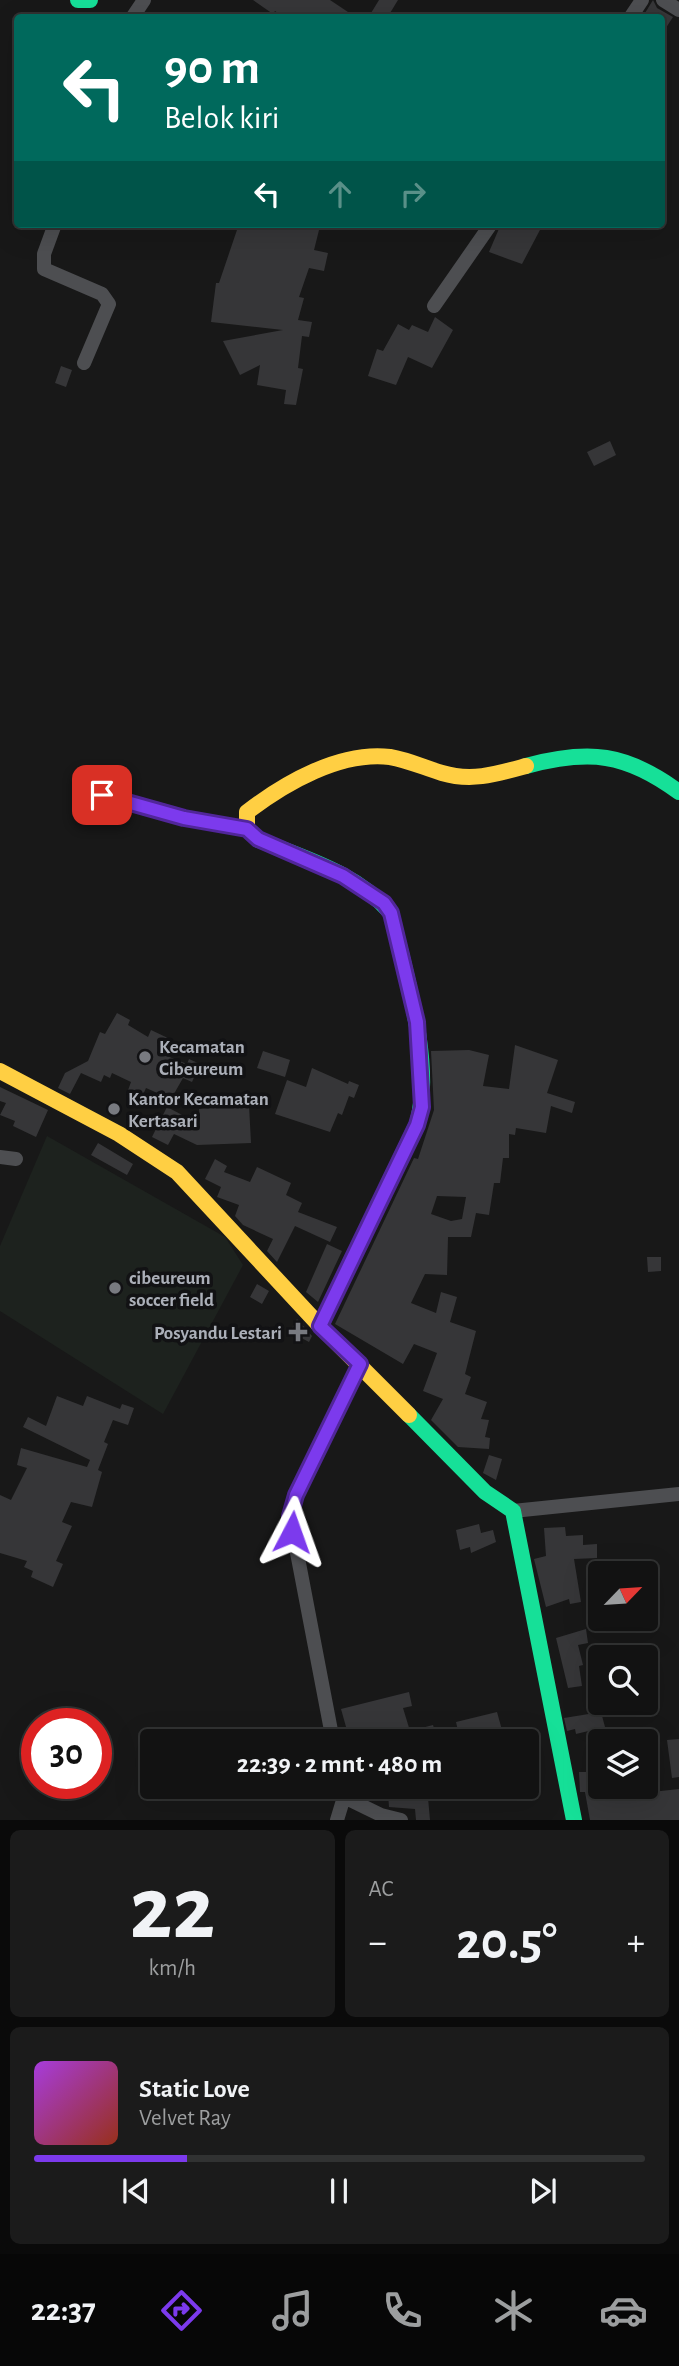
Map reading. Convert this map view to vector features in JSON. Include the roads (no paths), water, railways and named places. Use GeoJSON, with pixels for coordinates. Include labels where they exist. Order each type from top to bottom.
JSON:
{"type":"FeatureCollection","features":[{"type":"Feature","properties":{"kind":"street"},"geometry":{"type":"LineString","coordinates":[[78,0],[90,0]]}},
{"type":"Feature","properties":{"kind":"street"},"geometry":{"type":"LineString","coordinates":[[663,0],[679,10]]}},
{"type":"Feature","properties":{"kind":"street"},"geometry":{"type":"LineString","coordinates":[[54,228],[44,254],[44,269],[102,294],[109,304],[84,363]]}},
{"type":"Feature","properties":{"kind":"street"},"geometry":{"type":"LineString","coordinates":[[434,306],[488,228]]}},
{"type":"Feature","properties":{"kind":"street"},"geometry":{"type":"LineString","coordinates":[[247,829],[247,812],[267,795],[315,772],[362,759],[389,757],[475,778],[566,755],[596,753],[622,758],[660,777],[679,792]]}},
{"type":"Feature","properties":{"kind":"street"},"geometry":{"type":"LineString","coordinates":[[102,795],[184,818],[247,829],[258,839],[343,876],[384,903],[391,913],[417,1022],[422,1107],[417,1125],[320,1326]]}},
{"type":"Feature","properties":{"kind":"street"},"geometry":{"type":"LineString","coordinates":[[0,1071],[72,1107],[169,1166],[320,1326],[485,1492],[513,1511],[679,1494]]}},
{"type":"Feature","properties":{"kind":"street"},"geometry":{"type":"LineString","coordinates":[[0,1157],[16,1159]]}},
{"type":"Feature","properties":{"kind":"street"},"geometry":{"type":"LineString","coordinates":[[331,1729],[290,1516],[296,1495],[360,1364]]}},
{"type":"Feature","properties":{"kind":"street"},"geometry":{"type":"LineString","coordinates":[[513,1511],[550,1712],[574,1820]]}},
{"type":"Feature","properties":{"kind":"street"},"geometry":{"type":"LineString","coordinates":[[337,1820],[342,1799]]}},
{"type":"Feature","properties":{"kind":"street"},"geometry":{"type":"LineString","coordinates":[[355,1799],[381,1815],[401,1820]]}},
{"type":"Feature","properties":{"kind":"place","name":"Kecamatan Cibeureum"},"geometry":{"type":"Point","coordinates":[145,1057]}},
{"type":"Feature","properties":{"kind":"place","name":"Kantor Kecamatan Kertasari"},"geometry":{"type":"Point","coordinates":[114,1109]}},
{"type":"Feature","properties":{"kind":"place","name":"cibeureum soccer field"},"geometry":{"type":"Point","coordinates":[115,1288]}},
{"type":"Feature","properties":{"kind":"place","name":"Posyandu Lestari"},"geometry":{"type":"Point","coordinates":[298,1332]}}]}
